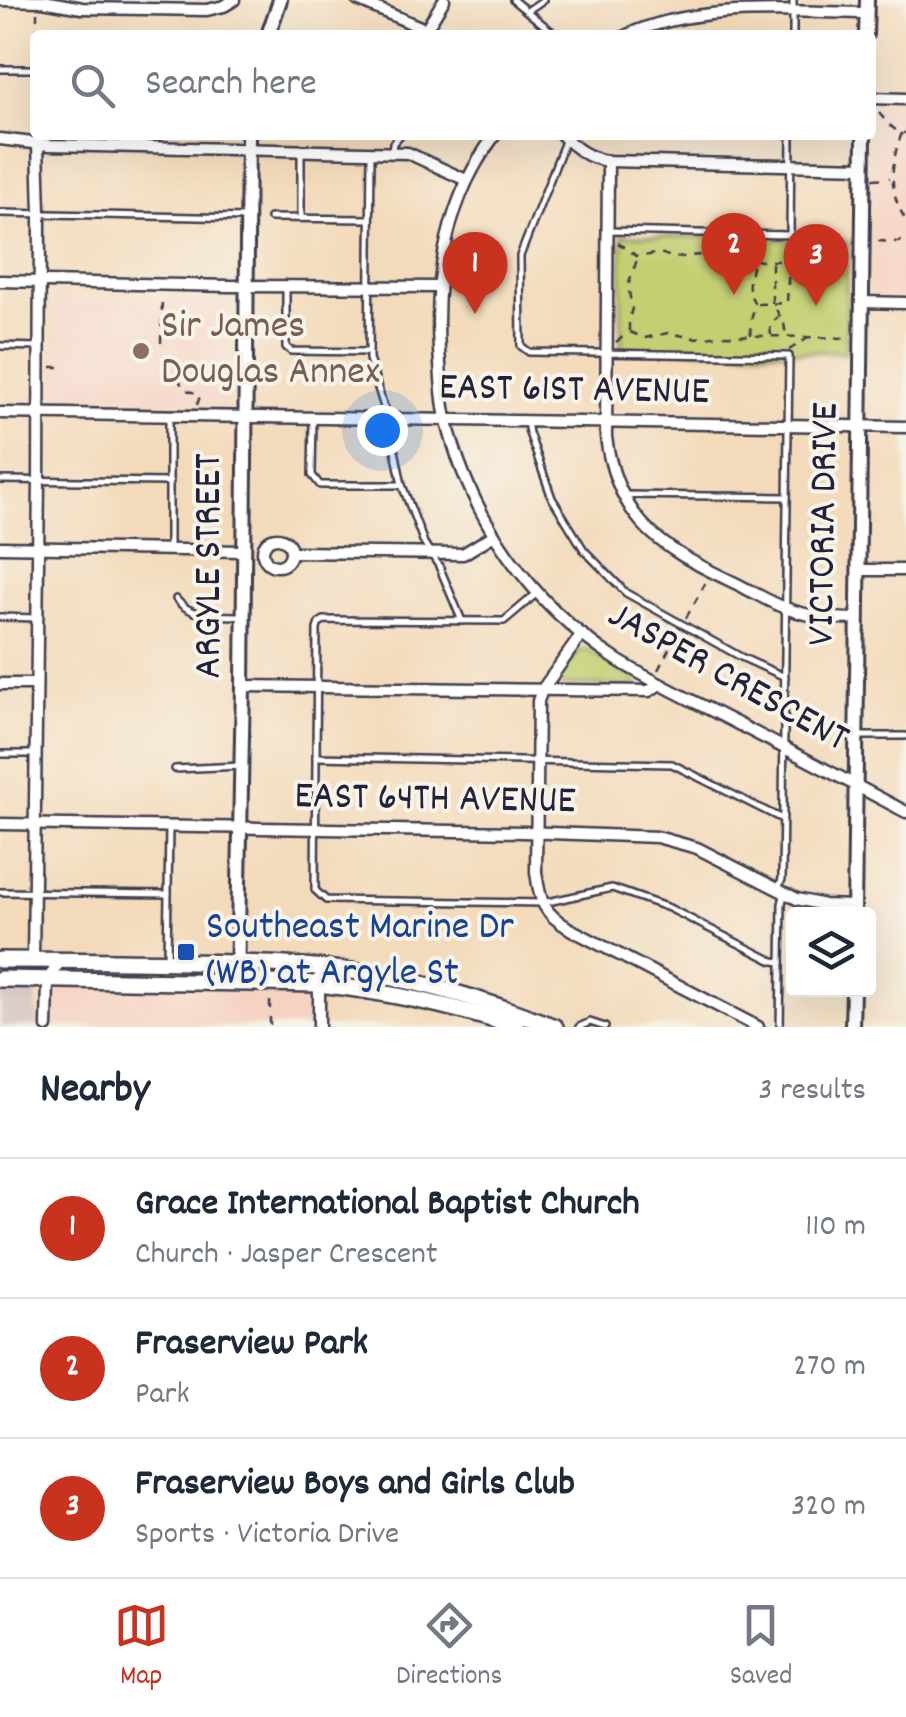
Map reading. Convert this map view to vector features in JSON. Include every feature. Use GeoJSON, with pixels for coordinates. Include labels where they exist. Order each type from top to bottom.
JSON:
{"type":"FeatureCollection","features":[{"type":"Feature","properties":{"kind":"main road"},"geometry":{"type":"LineString","coordinates":[[0,960],[320,967],[430,985],[554,1027]]}},
{"type":"Feature","properties":{"kind":"main road"},"geometry":{"type":"LineString","coordinates":[[0,979],[319,984],[430,1001],[516,1027]]}},
{"type":"Feature","properties":{"kind":"street"},"geometry":{"type":"LineString","coordinates":[[0,0],[82,8],[189,10],[216,9],[233,1]]}},
{"type":"Feature","properties":{"kind":"street"},"geometry":{"type":"LineString","coordinates":[[270,30],[280,0]]}},
{"type":"Feature","properties":{"kind":"street"},"geometry":{"type":"LineString","coordinates":[[357,0],[426,29],[444,0]]}},
{"type":"Feature","properties":{"kind":"street"},"geometry":{"type":"LineString","coordinates":[[643,30],[675,20],[741,12],[793,13],[867,7]]}},
{"type":"Feature","properties":{"kind":"street"},"geometry":{"type":"LineString","coordinates":[[876,98],[906,99]]}},
{"type":"Feature","properties":{"kind":"street"},"geometry":{"type":"LineString","coordinates":[[0,139],[38,144],[414,154],[466,180]]}},
{"type":"Feature","properties":{"kind":"street","name":"ARGYLE STREET"},"geometry":{"type":"LineString","coordinates":[[236,983],[248,140]]}},
{"type":"Feature","properties":{"kind":"street","name":"JASPER CRESCENT"},"geometry":{"type":"LineString","coordinates":[[492,140],[466,180],[449,230],[439,288],[440,358],[447,420],[467,480],[494,535],[537,592],[617,660],[906,812]]}},
{"type":"Feature","properties":{"kind":"street"},"geometry":{"type":"LineString","coordinates":[[567,140],[593,159],[608,161],[864,167]]}},
{"type":"Feature","properties":{"kind":"street","name":"VICTORIA DRIVE"},"geometry":{"type":"LineString","coordinates":[[854,907],[864,140]]}},
{"type":"Feature","properties":{"kind":"street"},"geometry":{"type":"LineString","coordinates":[[33,960],[38,144]]}},
{"type":"Feature","properties":{"kind":"street"},"geometry":{"type":"LineString","coordinates":[[608,161],[606,423],[609,460],[623,495],[640,522],[670,548],[785,608],[816,616],[857,619]]}},
{"type":"Feature","properties":{"kind":"street"},"geometry":{"type":"LineString","coordinates":[[0,280],[439,288]]}},
{"type":"Feature","properties":{"kind":"street"},"geometry":{"type":"LineString","coordinates":[[862,302],[906,303]]}},
{"type":"Feature","properties":{"kind":"street","name":"EAST 61ST AVENUE"},"geometry":{"type":"LineString","coordinates":[[0,413],[906,427]]}},
{"type":"Feature","properties":{"kind":"street"},"geometry":{"type":"LineString","coordinates":[[291,552],[463,554],[494,535]]}},
{"type":"Feature","properties":{"kind":"street"},"geometry":{"type":"LineString","coordinates":[[0,547],[244,551]]}},
{"type":"Feature","properties":{"kind":"street"},"geometry":{"type":"LineString","coordinates":[[858,570],[906,570]]}},
{"type":"Feature","properties":{"kind":"street"},"geometry":{"type":"LineString","coordinates":[[582,634],[538,700],[536,872],[542,903],[546,911],[570,929],[758,1027]]}},
{"type":"Feature","properties":{"kind":"street"},"geometry":{"type":"LineString","coordinates":[[0,684],[36,684]]}},
{"type":"Feature","properties":{"kind":"street"},"geometry":{"type":"LineString","coordinates":[[243,686],[649,691],[660,684]]}},
{"type":"Feature","properties":{"kind":"street","name":"EAST 64TH AVENUE"},"geometry":{"type":"LineString","coordinates":[[0,824],[657,836],[680,841],[814,904],[834,907]]}},
{"type":"Feature","properties":{"kind":"street"},"geometry":{"type":"LineString","coordinates":[[46,1027],[48,979],[61,960]]}},
{"type":"Feature","properties":{"kind":"street"},"geometry":{"type":"LineString","coordinates":[[319,1027],[320,967]]}},
{"type":"Feature","properties":{"kind":"street"},"geometry":{"type":"LineString","coordinates":[[852,1027],[853,997]]}},
{"type":"Feature","properties":{"kind":"lane"},"geometry":{"type":"LineString","coordinates":[[513,0],[550,30]]}},
{"type":"Feature","properties":{"kind":"lane"},"geometry":{"type":"LineString","coordinates":[[528,12],[543,0]]}},
{"type":"Feature","properties":{"kind":"lane"},"geometry":{"type":"LineString","coordinates":[[793,0],[793,30]]}},
{"type":"Feature","properties":{"kind":"lane"},"geometry":{"type":"LineString","coordinates":[[0,68],[30,69]]}},
{"type":"Feature","properties":{"kind":"lane"},"geometry":{"type":"LineString","coordinates":[[391,153],[395,140]]}},
{"type":"Feature","properties":{"kind":"lane"},"geometry":{"type":"LineString","coordinates":[[563,140],[520,256],[521,346],[529,352],[789,356],[780,1027]]}},
{"type":"Feature","properties":{"kind":"lane"},"geometry":{"type":"LineString","coordinates":[[607,231],[790,235],[792,140]]}},
{"type":"Feature","properties":{"kind":"lane"},"geometry":{"type":"LineString","coordinates":[[301,152],[301,218]]}},
{"type":"Feature","properties":{"kind":"lane"},"geometry":{"type":"LineString","coordinates":[[371,154],[368,352],[402,485],[424,543],[439,566],[462,621]]}},
{"type":"Feature","properties":{"kind":"lane"},"geometry":{"type":"LineString","coordinates":[[0,213],[246,218]]}},
{"type":"Feature","properties":{"kind":"lane"},"geometry":{"type":"LineString","coordinates":[[270,218],[370,219]]}},
{"type":"Feature","properties":{"kind":"lane"},"geometry":{"type":"LineString","coordinates":[[286,286],[286,347],[291,351],[368,352]]}},
{"type":"Feature","properties":{"kind":"lane"},"geometry":{"type":"LineString","coordinates":[[0,346],[39,347]]}},
{"type":"Feature","properties":{"kind":"lane"},"geometry":{"type":"LineString","coordinates":[[169,416],[170,550]]}},
{"type":"Feature","properties":{"kind":"lane"},"geometry":{"type":"LineString","coordinates":[[313,418],[312,475],[320,485],[402,485]]}},
{"type":"Feature","properties":{"kind":"lane"},"geometry":{"type":"LineString","coordinates":[[527,422],[552,498],[584,550],[626,592],[740,657],[786,677]]}},
{"type":"Feature","properties":{"kind":"lane"},"geometry":{"type":"LineString","coordinates":[[0,480],[170,482]]}},
{"type":"Feature","properties":{"kind":"lane"},"geometry":{"type":"LineString","coordinates":[[623,495],[787,497]]}},
{"type":"Feature","properties":{"kind":"lane"},"geometry":{"type":"LineString","coordinates":[[537,592],[504,621],[319,623],[315,890],[326,900],[542,903],[612,888],[668,908],[773,962],[781,962]]}},
{"type":"Feature","properties":{"kind":"lane"},"geometry":{"type":"LineString","coordinates":[[176,599],[180,605],[207,616],[243,616]]}},
{"type":"Feature","properties":{"kind":"lane"},"geometry":{"type":"LineString","coordinates":[[0,617],[37,618]]}},
{"type":"Feature","properties":{"kind":"lane"},"geometry":{"type":"LineString","coordinates":[[856,736],[906,736]]}},
{"type":"Feature","properties":{"kind":"lane"},"geometry":{"type":"LineString","coordinates":[[0,754],[35,754]]}},
{"type":"Feature","properties":{"kind":"lane"},"geometry":{"type":"LineString","coordinates":[[316,758],[672,764],[782,819]]}},
{"type":"Feature","properties":{"kind":"lane"},"geometry":{"type":"LineString","coordinates":[[175,769],[241,766]]}},
{"type":"Feature","properties":{"kind":"lane"},"geometry":{"type":"LineString","coordinates":[[168,962],[170,826]]}},
{"type":"Feature","properties":{"kind":"lane"},"geometry":{"type":"LineString","coordinates":[[0,892],[168,894]]}},
{"type":"Feature","properties":{"kind":"lane"},"geometry":{"type":"LineString","coordinates":[[579,1027],[590,1022],[606,1027]]}},
{"type":"Feature","properties":{"kind":"path"},"geometry":{"type":"LineString","coordinates":[[37,12],[37,30]]}},
{"type":"Feature","properties":{"kind":"path"},"geometry":{"type":"LineString","coordinates":[[879,112],[892,127],[904,133],[896,148],[892,178],[898,206],[906,220]]}},
{"type":"Feature","properties":{"kind":"path"},"geometry":{"type":"LineString","coordinates":[[872,180],[892,178]]}},
{"type":"Feature","properties":{"kind":"path"},"geometry":{"type":"LineString","coordinates":[[878,242],[906,239]]}},
{"type":"Feature","properties":{"kind":"path"},"geometry":{"type":"LineString","coordinates":[[618,242],[638,257]]}},
{"type":"Feature","properties":{"kind":"path"},"geometry":{"type":"LineString","coordinates":[[638,257],[653,253],[674,258],[738,256],[784,262],[796,254]]}},
{"type":"Feature","properties":{"kind":"path"},"geometry":{"type":"LineString","coordinates":[[630,332],[632,308],[628,286],[638,257]]}},
{"type":"Feature","properties":{"kind":"path"},"geometry":{"type":"LineString","coordinates":[[755,304],[787,303],[789,258]]}},
{"type":"Feature","properties":{"kind":"path"},"geometry":{"type":"LineString","coordinates":[[751,336],[755,304],[748,288],[754,260]]}},
{"type":"Feature","properties":{"kind":"path"},"geometry":{"type":"LineString","coordinates":[[772,261],[772,303],[786,328],[788,350],[810,337]]}},
{"type":"Feature","properties":{"kind":"path"},"geometry":{"type":"LineString","coordinates":[[161,343],[162,296]]}},
{"type":"Feature","properties":{"kind":"path"},"geometry":{"type":"LineString","coordinates":[[771,336],[770,325],[778,316]]}},
{"type":"Feature","properties":{"kind":"path"},"geometry":{"type":"LineString","coordinates":[[630,332],[645,338],[668,333],[694,338],[847,338]]}},
{"type":"Feature","properties":{"kind":"path"},"geometry":{"type":"LineString","coordinates":[[616,342],[630,332]]}},
{"type":"Feature","properties":{"kind":"path"},"geometry":{"type":"LineString","coordinates":[[49,368],[63,367]]}},
{"type":"Feature","properties":{"kind":"path"},"geometry":{"type":"LineString","coordinates":[[179,376],[184,390],[201,392],[196,406]]}},
{"type":"Feature","properties":{"kind":"path"},"geometry":{"type":"LineString","coordinates":[[270,993],[270,1025]]}},
{"type":"Feature","properties":{"kind":"shaded area"},"geometry":{"type":"Polygon","coordinates":[[[906,103],[906,297],[880,297],[871,291],[874,140],[879,104],[906,103]]]}},
{"type":"Feature","properties":{"kind":"shaded area","name":"Sir James Douglas Annex"},"geometry":{"type":"Polygon","coordinates":[[[56,298],[228,301],[227,403],[55,400],[56,298]]]}},
{"type":"Feature","properties":{"kind":"shaded area"},"geometry":{"type":"Polygon","coordinates":[[[0,986],[36,989],[38,1027],[0,1027],[0,986]]]}},
{"type":"Feature","properties":{"kind":"shaded area"},"geometry":{"type":"Polygon","coordinates":[[[65,987],[299,991],[310,1001],[310,1027],[55,1027],[55,995],[65,987]]]}},
{"type":"Feature","properties":{"kind":"green space"},"geometry":{"type":"Polygon","coordinates":[[[622,235],[847,242],[846,352],[621,349],[622,235]]]}},
{"type":"Feature","properties":{"kind":"green space"},"geometry":{"type":"Polygon","coordinates":[[[586,649],[637,684],[558,685],[557,678],[579,651],[586,649]]]}},
{"type":"Feature","properties":{"kind":"place","name":"Fraserview Park"},"geometry":{"type":"Point","coordinates":[734,295]}},
{"type":"Feature","properties":{"kind":"place","name":"Fraserview Boys and Girls Club"},"geometry":{"type":"Point","coordinates":[816,306]}},
{"type":"Feature","properties":{"kind":"place","name":"Grace International Baptist Church"},"geometry":{"type":"Point","coordinates":[475,314]}},
{"type":"Feature","properties":{"kind":"place","name":"Sir James Douglas Annex"},"geometry":{"type":"Point","coordinates":[141,351]}},
{"type":"Feature","properties":{"kind":"place","name":"Southeast Marine Dr (WB) at Argyle St"},"geometry":{"type":"Point","coordinates":[186,952]}}]}
